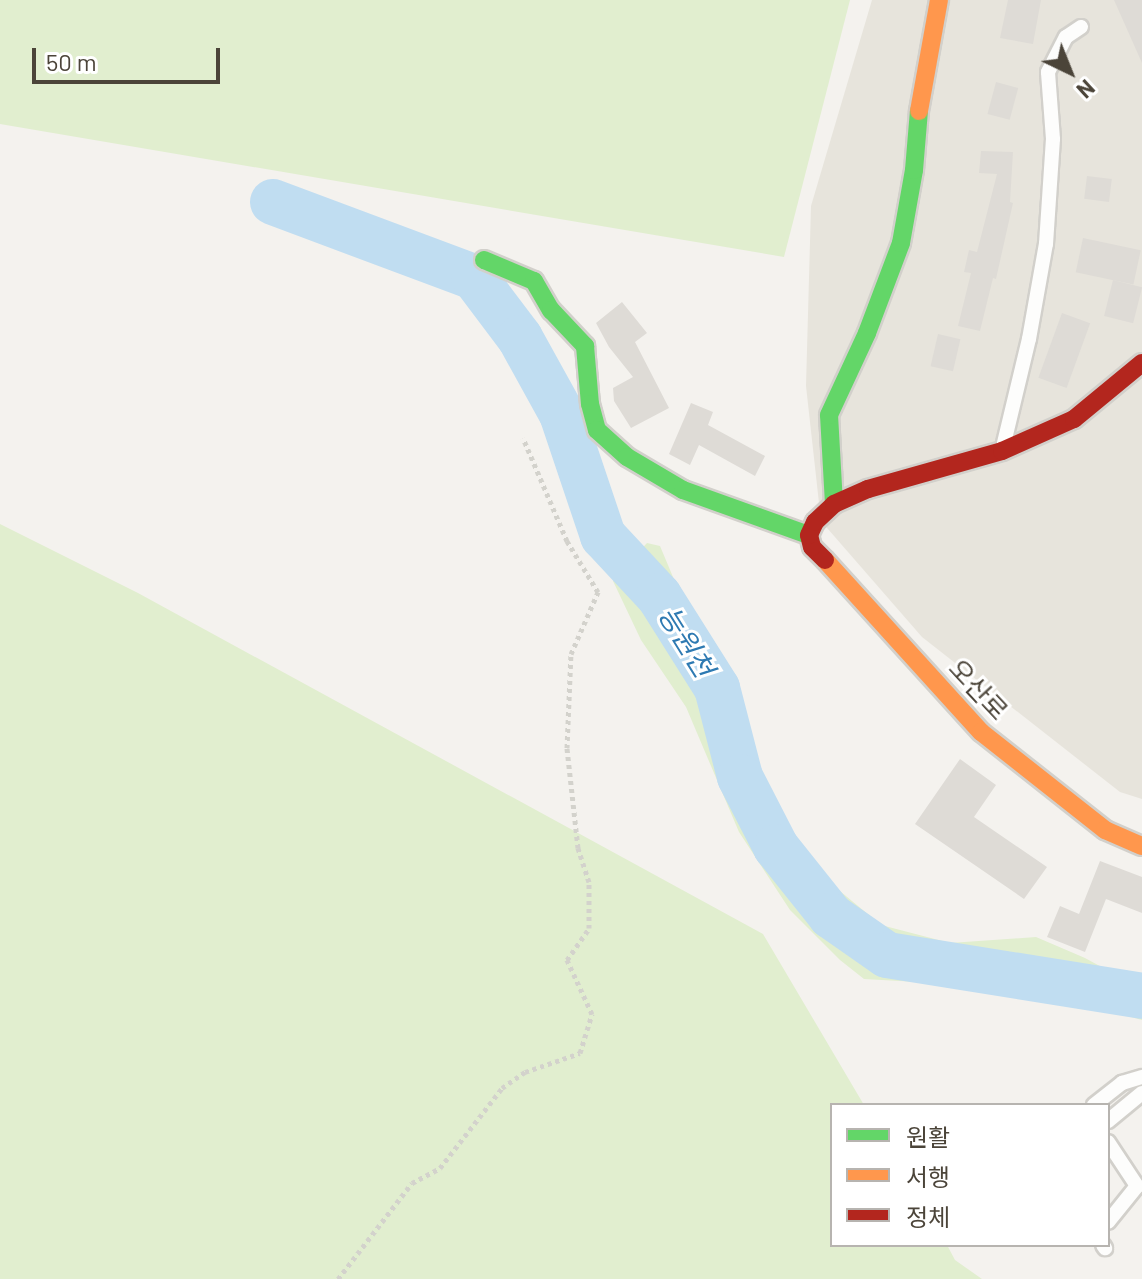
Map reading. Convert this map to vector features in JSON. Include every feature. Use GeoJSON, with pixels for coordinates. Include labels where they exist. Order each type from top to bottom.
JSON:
{"type":"FeatureCollection","features":[{"type":"Feature","properties":{"kind":"street"},"geometry":{"type":"LineString","coordinates":[[834,504],[829,415],[867,333],[901,243],[914,170],[922,80],[939,0]]}},
{"type":"Feature","properties":{"kind":"street"},"geometry":{"type":"LineString","coordinates":[[484,260],[534,281],[551,310],[585,346],[590,404],[597,430],[627,457],[683,490],[809,535],[815,522],[834,504],[882,484],[1002,451],[1074,419],[1142,363]]}},
{"type":"Feature","properties":{"kind":"street","name":"오산로"},"geometry":{"type":"LineString","coordinates":[[809,535],[812,547],[864,599],[981,732],[1105,830],[1142,846]]}},
{"type":"Feature","properties":{"kind":"lane"},"geometry":{"type":"LineString","coordinates":[[1002,451],[1029,339],[1046,244],[1053,139],[1048,72],[1066,37],[1081,27]]}},
{"type":"Feature","properties":{"kind":"lane"},"geometry":{"type":"LineString","coordinates":[[1097,1103],[1122,1083],[1142,1077]]}},
{"type":"Feature","properties":{"kind":"lane"},"geometry":{"type":"LineString","coordinates":[[1110,1119],[1142,1093]]}},
{"type":"Feature","properties":{"kind":"lane"},"geometry":{"type":"LineString","coordinates":[[1110,1145],[1137,1186],[1110,1220]]}},
{"type":"Feature","properties":{"kind":"path"},"geometry":{"type":"LineString","coordinates":[[338,1279],[412,1183],[440,1168],[502,1088],[525,1072],[580,1053],[592,1014],[567,960],[589,928],[589,882],[578,848],[567,748],[571,654],[598,592],[567,541],[523,438]]}},
{"type":"Feature","properties":{"kind":"shaded area"},"geometry":{"type":"Polygon","coordinates":[[[872,0],[1142,0],[1142,799],[1120,792],[922,637],[821,521],[806,386],[811,206],[872,0]]]}},
{"type":"Feature","properties":{"kind":"green space"},"geometry":{"type":"Polygon","coordinates":[[[0,0],[850,0],[784,257],[0,124],[0,0]]]}},
{"type":"Feature","properties":{"kind":"green space"},"geometry":{"type":"Polygon","coordinates":[[[0,524],[138,593],[763,934],[863,1103],[830,1103],[830,1247],[948,1247],[955,1260],[982,1279],[0,1279],[0,524]]]}},
{"type":"Feature","properties":{"kind":"green space"},"geometry":{"type":"Polygon","coordinates":[[[647,543],[660,546],[725,701],[806,863],[881,925],[950,943],[1036,937],[1085,958],[1142,989],[1142,994],[887,954],[832,915],[777,845],[742,776],[718,687],[632,559],[647,543]]]}},
{"type":"Feature","properties":{"kind":"green space"},"geometry":{"type":"Polygon","coordinates":[[[624,566],[653,599],[710,690],[734,775],[771,847],[829,921],[888,961],[1142,1004],[1142,1020],[1057,997],[989,986],[864,979],[840,960],[790,910],[739,832],[686,707],[641,640],[613,581],[624,566]]]}},
{"type":"Feature","properties":{"kind":"building"},"geometry":{"type":"Polygon","coordinates":[[[1008,0],[1041,0],[1033,44],[1000,38],[1008,0]]]}},
{"type":"Feature","properties":{"kind":"building"},"geometry":{"type":"Polygon","coordinates":[[[1114,0],[1142,0],[1142,63],[1114,0]]]}},
{"type":"Feature","properties":{"kind":"building"},"geometry":{"type":"Polygon","coordinates":[[[996,82],[1018,88],[1010,120],[987,114],[996,82]]]}},
{"type":"Feature","properties":{"kind":"building"},"geometry":{"type":"Polygon","coordinates":[[[981,151],[1013,152],[1010,202],[1013,203],[996,279],[993,278],[980,331],[958,326],[971,273],[964,272],[969,250],[977,252],[997,174],[979,173],[981,151]]]}},
{"type":"Feature","properties":{"kind":"building"},"geometry":{"type":"Polygon","coordinates":[[[1087,176],[1112,179],[1109,202],[1084,199],[1087,176]]]}},
{"type":"Feature","properties":{"kind":"building"},"geometry":{"type":"Polygon","coordinates":[[[1083,238],[1141,250],[1133,285],[1076,272],[1083,238]]]}},
{"type":"Feature","properties":{"kind":"building"},"geometry":{"type":"Polygon","coordinates":[[[1113,280],[1142,287],[1133,323],[1104,316],[1113,280]]]}},
{"type":"Feature","properties":{"kind":"building"},"geometry":{"type":"Polygon","coordinates":[[[622,302],[647,333],[635,342],[669,408],[631,428],[614,401],[613,388],[633,377],[609,347],[596,323],[622,302]]]}},
{"type":"Feature","properties":{"kind":"building"},"geometry":{"type":"Polygon","coordinates":[[[1062,313],[1090,323],[1067,388],[1038,378],[1062,313]]]}},
{"type":"Feature","properties":{"kind":"building"},"geometry":{"type":"Polygon","coordinates":[[[938,334],[960,339],[953,371],[931,366],[938,334]]]}},
{"type":"Feature","properties":{"kind":"building"},"geometry":{"type":"Polygon","coordinates":[[[691,403],[713,412],[708,425],[765,456],[755,476],[699,445],[690,465],[669,454],[691,403]]]}},
{"type":"Feature","properties":{"kind":"building"},"geometry":{"type":"Polygon","coordinates":[[[960,759],[996,785],[974,817],[1047,867],[1024,899],[915,824],[960,759]]]}},
{"type":"Feature","properties":{"kind":"building"},"geometry":{"type":"Polygon","coordinates":[[[1100,861],[1142,877],[1142,913],[1106,899],[1085,952],[1047,937],[1060,906],[1079,914],[1100,861]]]}},
{"type":"Feature","properties":{"kind":"waterway","name":"능원천"},"geometry":{"type":"LineString","coordinates":[[273,202],[474,277],[520,338],[562,414],[603,536],[659,596],[717,688],[740,777],[776,847],[831,916],[887,955],[1142,996]]}},
{"type":"Feature","properties":{"kind":"traffic: fast"},"geometry":{"type":"LineString","coordinates":[[834,504],[829,415],[867,333],[901,243],[914,170],[919,111]]}},
{"type":"Feature","properties":{"kind":"traffic: fast"},"geometry":{"type":"LineString","coordinates":[[484,260],[534,281],[551,310],[585,346],[590,404],[597,430],[627,457],[683,490],[809,535]]}},
{"type":"Feature","properties":{"kind":"traffic: slow"},"geometry":{"type":"LineString","coordinates":[[919,111],[939,0]]}},
{"type":"Feature","properties":{"kind":"traffic: slow"},"geometry":{"type":"LineString","coordinates":[[825,560],[981,732],[1105,830],[1142,846]]}},
{"type":"Feature","properties":{"kind":"traffic: jam"},"geometry":{"type":"LineString","coordinates":[[825,560],[812,547],[809,535],[815,522],[834,504],[868,489],[1002,451],[1074,419],[1142,363]]}}]}
